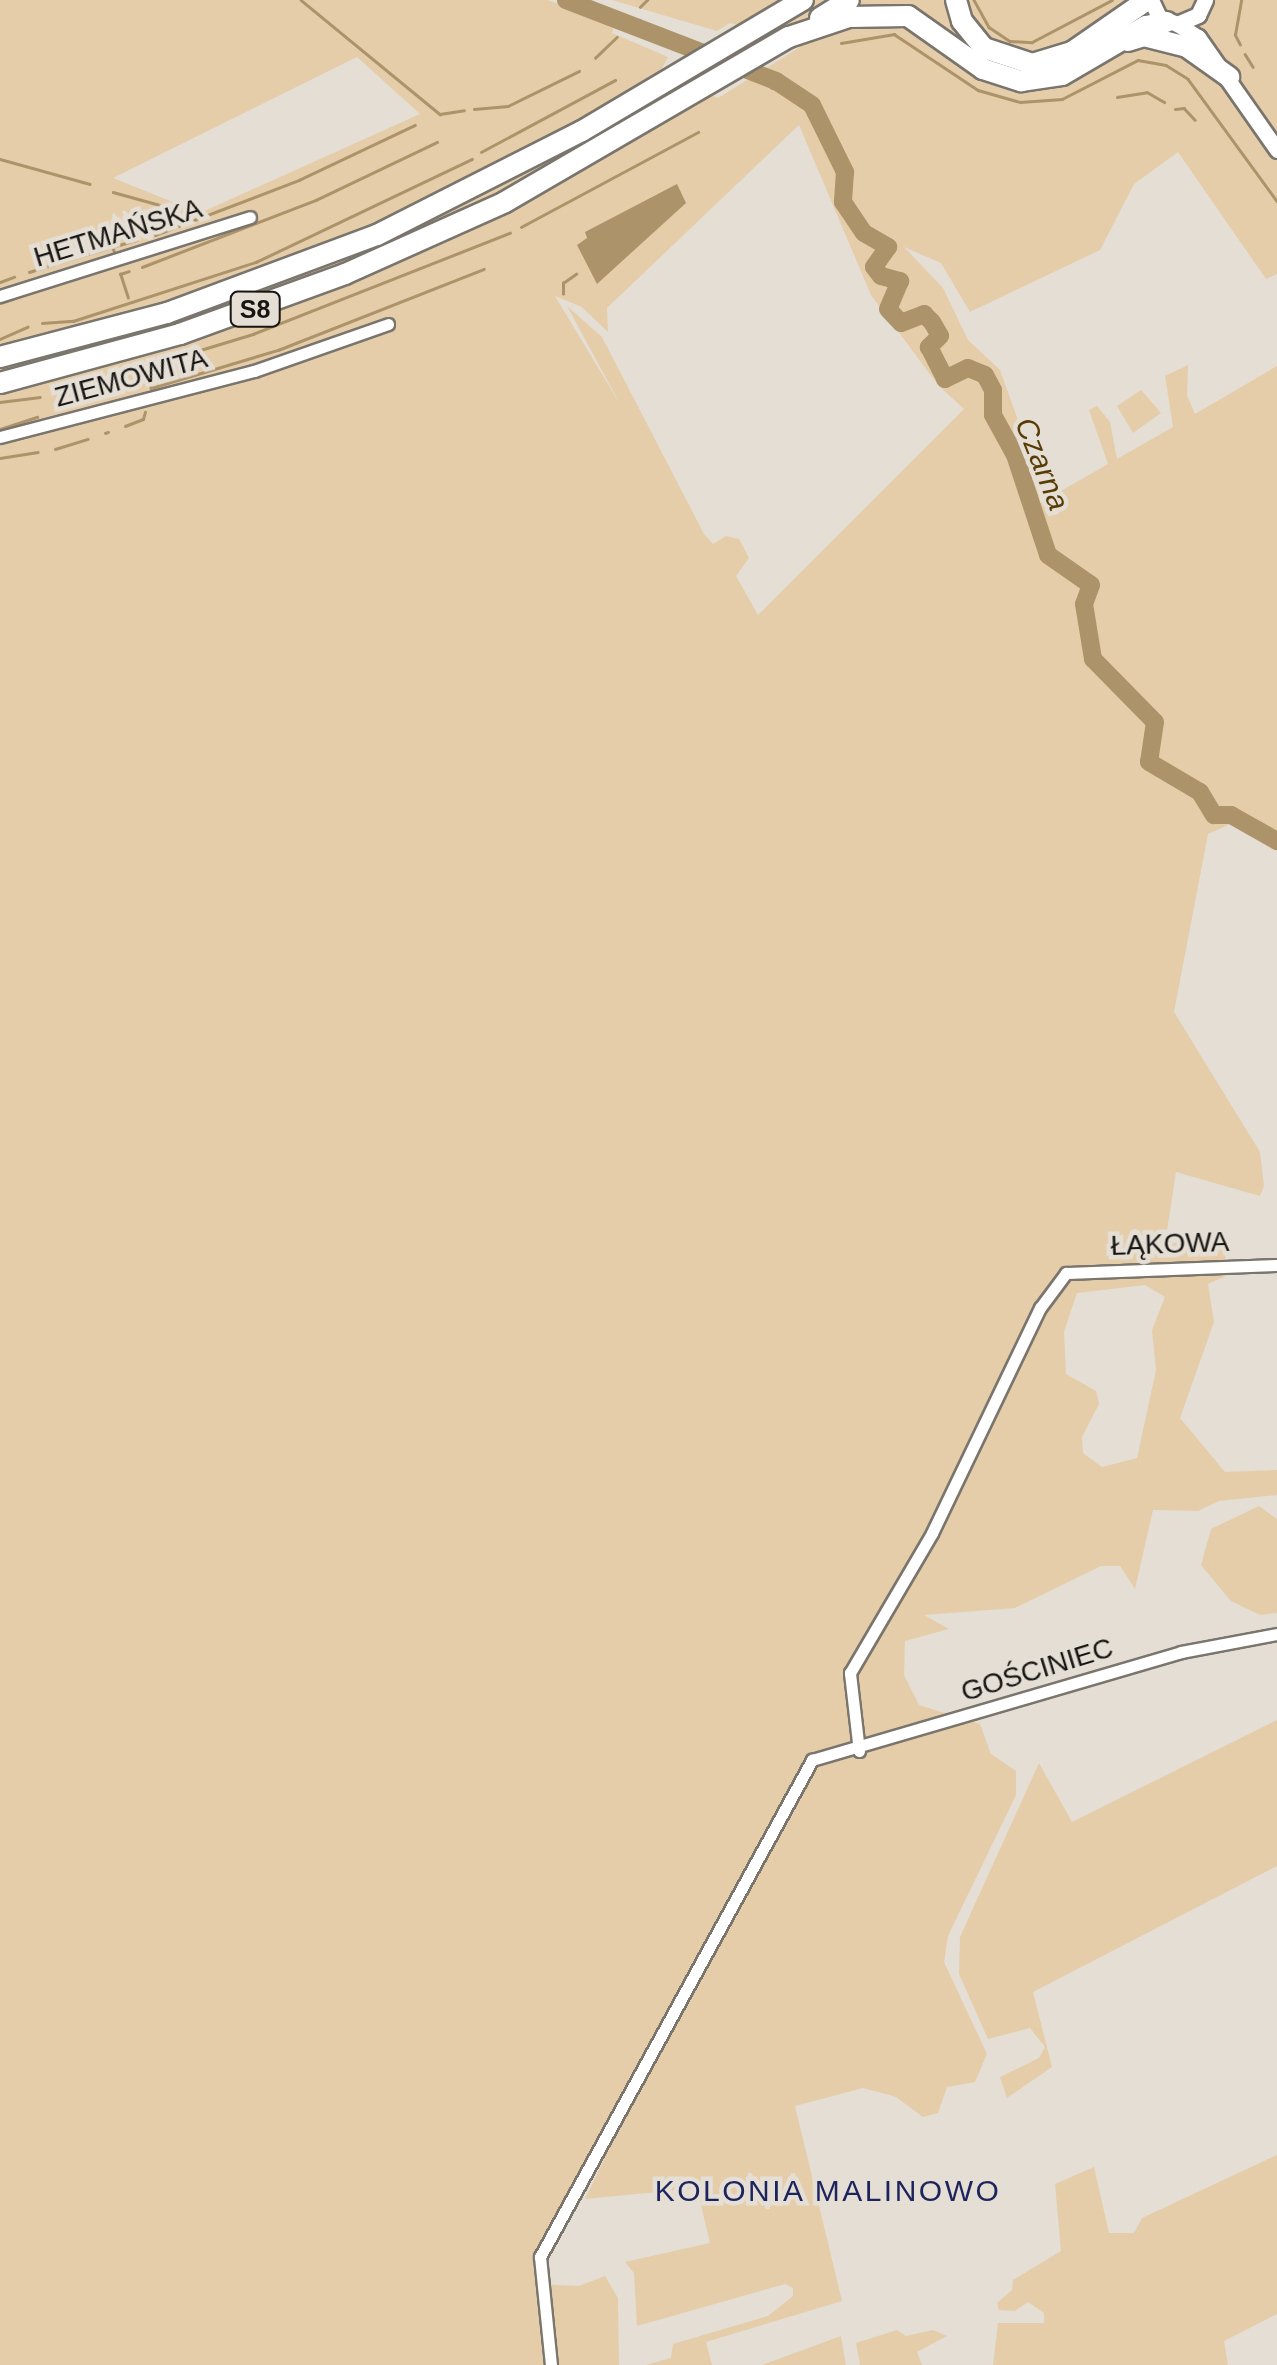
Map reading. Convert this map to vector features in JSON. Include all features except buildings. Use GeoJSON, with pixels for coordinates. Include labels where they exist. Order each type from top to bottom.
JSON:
{"type":"FeatureCollection","features":[{"type":"Feature","properties":{"kind":"highway","name":"S8"},"geometry":{"type":"LineString","coordinates":[[0,357],[166,314],[329,255],[486,180],[670,80],[803,0]]}},
{"type":"Feature","properties":{"kind":"highway","name":"S8"},"geometry":{"type":"LineString","coordinates":[[0,383],[180,334],[345,274],[498,205],[701,92],[849,0]]}},
{"type":"Feature","properties":{"kind":"highway"},"geometry":{"type":"LineString","coordinates":[[956,0],[962,22],[984,48],[1032,64],[1072,52],[1149,0]]}},
{"type":"Feature","properties":{"kind":"highway"},"geometry":{"type":"LineString","coordinates":[[786,39],[849,17],[896,12],[922,22],[983,69],[1022,81],[1062,75],[1146,26],[1172,23]]}},
{"type":"Feature","properties":{"kind":"highway"},"geometry":{"type":"LineString","coordinates":[[1104,53],[1152,37],[1197,52],[1229,77]]}},
{"type":"Feature","properties":{"kind":"main road"},"geometry":{"type":"LineString","coordinates":[[1149,0],[1172,23],[1192,30],[1229,77],[1277,150]]}},
{"type":"Feature","properties":{"kind":"main road"},"geometry":{"type":"LineString","coordinates":[[1172,23],[1194,19],[1204,3]]}},
{"type":"Feature","properties":{"kind":"main road"},"geometry":{"type":"LineString","coordinates":[[1204,3],[1229,77]]}},
{"type":"Feature","properties":{"kind":"street","name":"HETMAŃSKA"},"geometry":{"type":"LineString","coordinates":[[0,296],[250,217]]}},
{"type":"Feature","properties":{"kind":"street","name":"ZIEMOWITA"},"geometry":{"type":"LineString","coordinates":[[0,437],[254,371],[388,324]]}},
{"type":"Feature","properties":{"kind":"street","name":"ŁĄKOWA"},"geometry":{"type":"LineString","coordinates":[[859,1751],[850,1674],[932,1533],[1040,1308],[1066,1272],[1277,1265]]}},
{"type":"Feature","properties":{"kind":"street","name":"GOŚCINIEC"},"geometry":{"type":"LineString","coordinates":[[551,2365],[540,2258],[812,1760],[859,1751],[1181,1652],[1277,1634]]}},
{"type":"Feature","properties":{"kind":"shaded area"},"geometry":{"type":"Polygon","coordinates":[[[0,0],[548,0],[614,25],[612,33],[668,57],[658,76],[718,98],[800,47],[743,26],[730,23],[717,31],[612,0],[1277,0],[1277,274],[1266,279],[1178,152],[1134,184],[1100,250],[970,312],[941,263],[904,247],[943,288],[968,340],[1000,370],[1034,465],[1040,503],[1108,464],[1089,410],[1097,406],[1110,422],[1117,459],[1173,427],[1165,376],[1188,365],[1187,395],[1195,414],[1277,366],[1277,851],[1230,824],[1208,834],[1174,1012],[1260,1152],[1264,1186],[1260,1196],[1176,1172],[1165,1244],[1220,1237],[1230,1274],[1208,1284],[1214,1322],[1180,1418],[1225,1472],[1277,1470],[1277,1495],[1219,1501],[1198,1511],[1153,1510],[1135,1589],[1120,1566],[1101,1566],[1015,1608],[924,1615],[949,1629],[905,1641],[904,1675],[919,1705],[980,1724],[991,1754],[1016,1771],[1016,1795],[948,1936],[944,1962],[987,2054],[975,2082],[947,2087],[938,2113],[923,2117],[896,2097],[863,2088],[795,2106],[842,2301],[706,2342],[712,2365],[646,2365],[671,2358],[673,2344],[768,2316],[793,2296],[793,2288],[785,2284],[637,2326],[634,2273],[625,2262],[710,2243],[697,2188],[585,2199],[610,2147],[539,2265],[536,2284],[579,2286],[605,2276],[618,2298],[619,2365],[0,2365],[0,0]],[[357,57],[113,178],[200,213],[420,114],[357,57]],[[799,125],[607,308],[608,332],[582,307],[555,296],[620,404],[567,306],[602,337],[704,534],[713,544],[726,536],[739,539],[749,558],[736,576],[758,615],[964,409],[938,385],[871,295],[799,125]],[[1145,1285],[1077,1293],[1064,1332],[1066,1374],[1096,1391],[1099,1404],[1082,1437],[1083,1453],[1102,1467],[1137,1458],[1156,1370],[1152,1330],[1165,1297],[1145,1285]]]}},
{"type":"Feature","properties":{"kind":"shaded area"},"geometry":{"type":"Polygon","coordinates":[[[677,184],[686,203],[597,284],[577,245],[587,238],[585,232],[677,184]]]}},
{"type":"Feature","properties":{"kind":"shaded area"},"geometry":{"type":"Polygon","coordinates":[[[1141,390],[1161,413],[1133,433],[1117,406],[1141,390]]]}},
{"type":"Feature","properties":{"kind":"shaded area"},"geometry":{"type":"Polygon","coordinates":[[[1259,1506],[1277,1519],[1277,1613],[1260,1615],[1231,1601],[1201,1565],[1211,1529],[1259,1506]]]}},
{"type":"Feature","properties":{"kind":"shaded area"},"geometry":{"type":"Polygon","coordinates":[[[1277,1720],[1277,1866],[1033,1992],[1052,2067],[1007,2098],[1000,2077],[1039,2058],[1045,2047],[1030,2028],[988,2039],[959,1974],[960,1937],[1039,1763],[1072,1822],[1277,1720]]]}},
{"type":"Feature","properties":{"kind":"shaded area"},"geometry":{"type":"Polygon","coordinates":[[[1277,2155],[1277,2314],[1224,2341],[1228,2365],[993,2365],[998,2323],[1044,2323],[1044,2313],[1028,2302],[1015,2311],[999,2310],[997,2303],[1012,2290],[1013,2280],[1061,2251],[1055,2184],[1094,2167],[1109,2233],[1134,2233],[1142,2218],[1277,2155]]]}},
{"type":"Feature","properties":{"kind":"shaded area"},"geometry":{"type":"Polygon","coordinates":[[[897,2330],[906,2336],[933,2330],[947,2336],[917,2352],[922,2365],[860,2365],[856,2343],[897,2330]]]}},
{"type":"Feature","properties":{"kind":"shaded area"},"geometry":{"type":"Polygon","coordinates":[[[841,2336],[846,2365],[762,2365],[841,2336]]]}},
{"type":"Feature","properties":{"kind":"waterway"},"geometry":{"type":"LineString","coordinates":[[301,0],[440,114],[464,110]]}},
{"type":"Feature","properties":{"kind":"waterway","name":"Czarna"},"geometry":{"type":"LineString","coordinates":[[566,0],[776,81],[812,105],[845,172],[843,202],[864,233],[888,247],[874,267],[881,276],[900,281],[888,309],[901,323],[924,314],[932,322],[940,336],[929,347],[945,379],[968,368],[985,375],[993,390],[993,415],[1015,455],[1048,555],[1091,585],[1084,604],[1093,659],[1155,722],[1149,762],[1200,792],[1214,815],[1231,815],[1277,841]]}},
{"type":"Feature","properties":{"kind":"waterway"},"geometry":{"type":"LineString","coordinates":[[640,7],[647,0]]}},
{"type":"Feature","properties":{"kind":"waterway"},"geometry":{"type":"LineString","coordinates":[[974,0],[989,27],[1010,41],[1032,42],[1112,0]]}},
{"type":"Feature","properties":{"kind":"waterway"},"geometry":{"type":"LineString","coordinates":[[1240,45],[1235,35],[1241,0]]}},
{"type":"Feature","properties":{"kind":"waterway","name":"Czarna"},"geometry":{"type":"LineString","coordinates":[[621,27],[640,20]]}},
{"type":"Feature","properties":{"kind":"waterway"},"geometry":{"type":"LineString","coordinates":[[841,43],[894,34],[978,90],[1020,102],[1062,99],[1138,60],[1166,65],[1188,79],[1277,201]]}},
{"type":"Feature","properties":{"kind":"waterway"},"geometry":{"type":"LineString","coordinates":[[595,58],[617,37]]}},
{"type":"Feature","properties":{"kind":"waterway"},"geometry":{"type":"LineString","coordinates":[[1245,54],[1253,67]]}},
{"type":"Feature","properties":{"kind":"waterway"},"geometry":{"type":"LineString","coordinates":[[474,109],[508,106],[579,71]]}},
{"type":"Feature","properties":{"kind":"waterway"},"geometry":{"type":"LineString","coordinates":[[481,152],[615,80]]}},
{"type":"Feature","properties":{"kind":"waterway"},"geometry":{"type":"LineString","coordinates":[[771,88],[776,81]]}},
{"type":"Feature","properties":{"kind":"waterway"},"geometry":{"type":"LineString","coordinates":[[799,94],[803,91]]}},
{"type":"Feature","properties":{"kind":"waterway"},"geometry":{"type":"LineString","coordinates":[[1117,97],[1147,92],[1164,102]]}},
{"type":"Feature","properties":{"kind":"waterway"},"geometry":{"type":"LineString","coordinates":[[1175,109],[1184,108],[1195,120]]}},
{"type":"Feature","properties":{"kind":"waterway"},"geometry":{"type":"LineString","coordinates":[[155,235],[299,180],[415,125]]}},
{"type":"Feature","properties":{"kind":"waterway"},"geometry":{"type":"LineString","coordinates":[[521,227],[698,132]]}},
{"type":"Feature","properties":{"kind":"waterway"},"geometry":{"type":"LineString","coordinates":[[142,267],[316,200],[437,142]]}},
{"type":"Feature","properties":{"kind":"waterway"},"geometry":{"type":"LineString","coordinates":[[0,159],[90,184]]}},
{"type":"Feature","properties":{"kind":"waterway"},"geometry":{"type":"LineString","coordinates":[[42,323],[73,321],[256,262],[472,159]]}},
{"type":"Feature","properties":{"kind":"waterway"},"geometry":{"type":"LineString","coordinates":[[113,192],[178,210]]}},
{"type":"Feature","properties":{"kind":"waterway"},"geometry":{"type":"LineString","coordinates":[[62,392],[253,334],[510,233]]}},
{"type":"Feature","properties":{"kind":"waterway"},"geometry":{"type":"LineString","coordinates":[[114,252],[112,247],[137,240]]}},
{"type":"Feature","properties":{"kind":"waterway"},"geometry":{"type":"LineString","coordinates":[[29,272],[112,247]]}},
{"type":"Feature","properties":{"kind":"waterway"},"geometry":{"type":"LineString","coordinates":[[149,373],[151,388],[278,350],[484,269]]}},
{"type":"Feature","properties":{"kind":"waterway"},"geometry":{"type":"LineString","coordinates":[[128,298],[120,274],[129,271]]}},
{"type":"Feature","properties":{"kind":"waterway"},"geometry":{"type":"LineString","coordinates":[[563,294],[563,283],[576,274]]}},
{"type":"Feature","properties":{"kind":"waterway"},"geometry":{"type":"LineString","coordinates":[[0,282],[14,277]]}},
{"type":"Feature","properties":{"kind":"waterway"},"geometry":{"type":"LineString","coordinates":[[0,303],[12,299]]}},
{"type":"Feature","properties":{"kind":"waterway"},"geometry":{"type":"LineString","coordinates":[[0,339],[27,327]]}},
{"type":"Feature","properties":{"kind":"waterway"},"geometry":{"type":"LineString","coordinates":[[0,402],[40,397]]}},
{"type":"Feature","properties":{"kind":"waterway"},"geometry":{"type":"LineString","coordinates":[[125,426],[143,419],[145,412]]}},
{"type":"Feature","properties":{"kind":"waterway"},"geometry":{"type":"LineString","coordinates":[[0,429],[37,417]]}},
{"type":"Feature","properties":{"kind":"waterway"},"geometry":{"type":"LineString","coordinates":[[55,449],[88,439]]}},
{"type":"Feature","properties":{"kind":"waterway"},"geometry":{"type":"LineString","coordinates":[[0,458],[38,452]]}},
{"type":"Feature","properties":{"kind":"district","name":"KOLONIA MALINOWO"},"geometry":{"type":"Point","coordinates":[828,2191]}}]}
